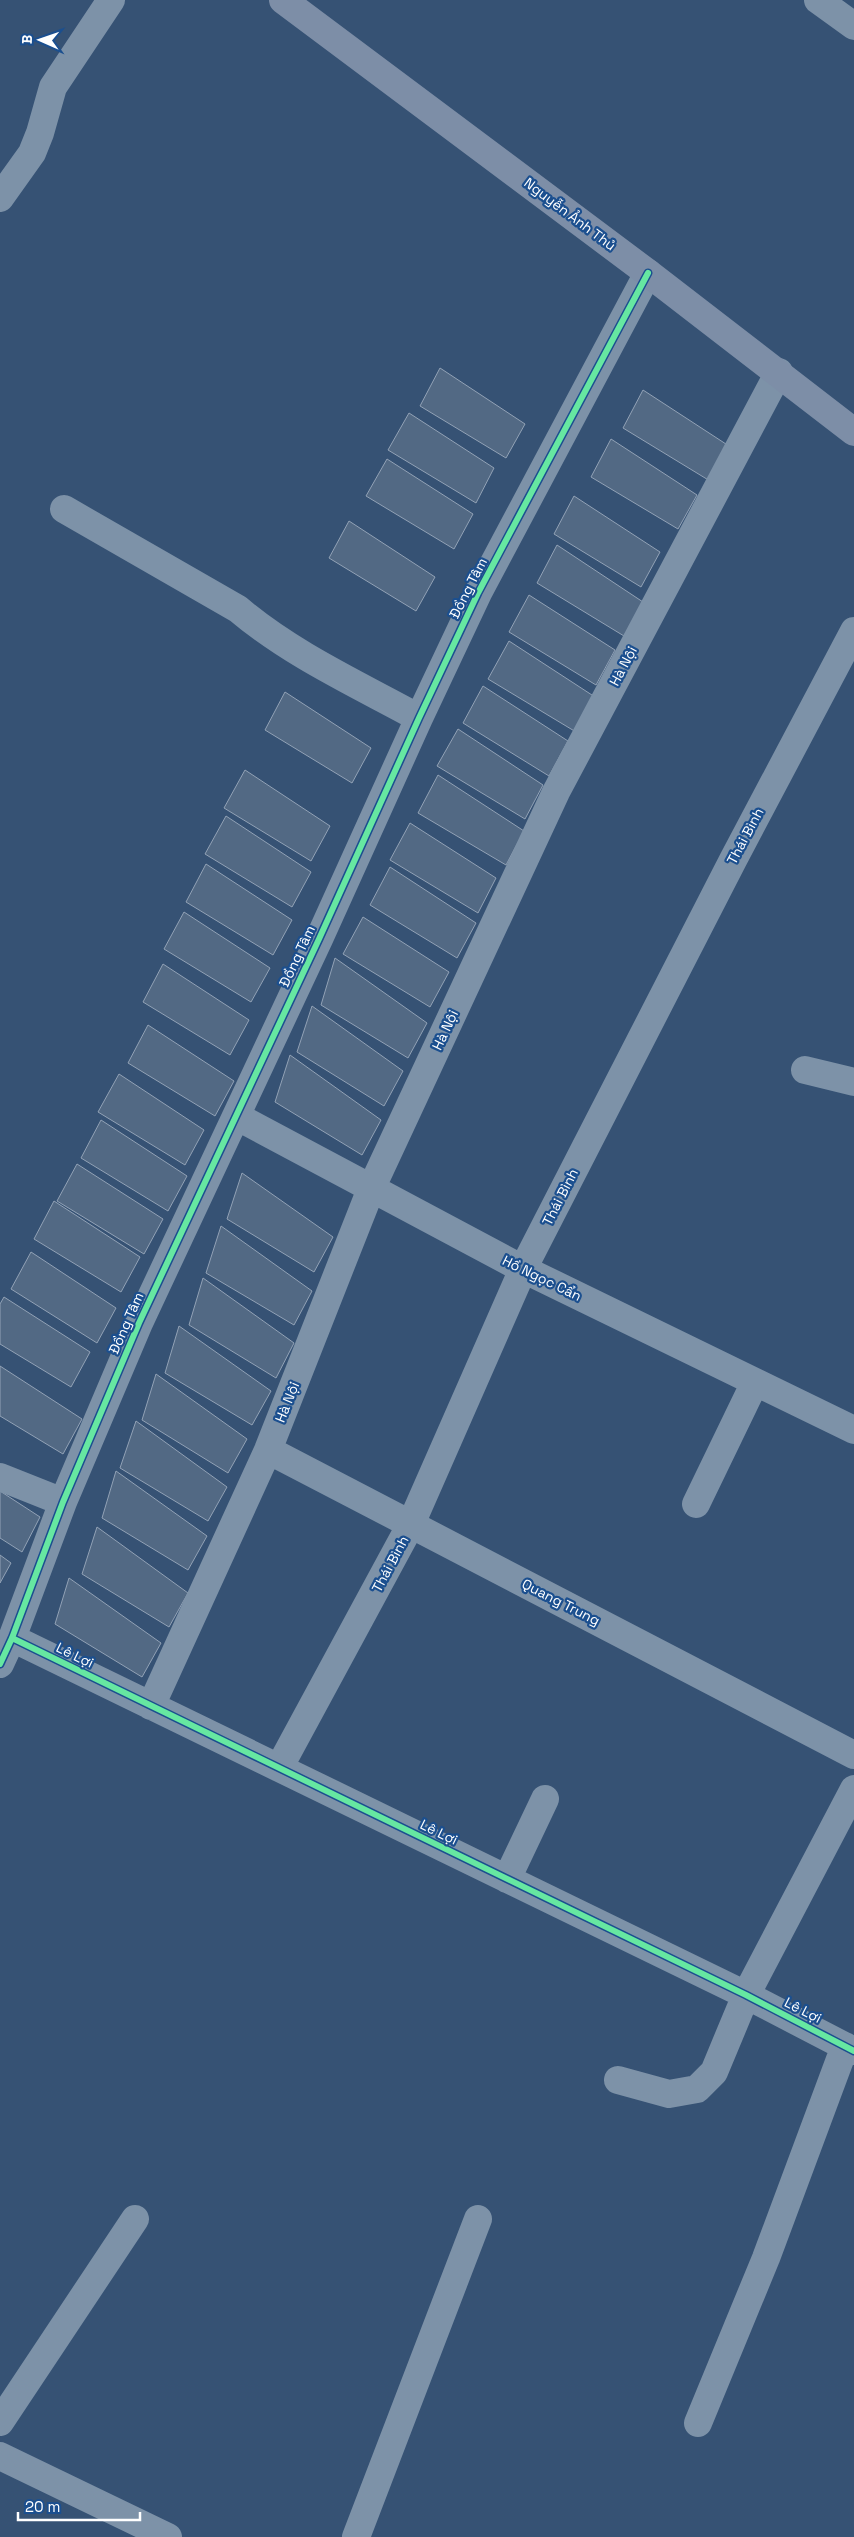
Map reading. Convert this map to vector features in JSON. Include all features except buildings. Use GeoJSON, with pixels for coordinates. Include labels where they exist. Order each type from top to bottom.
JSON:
{"type":"FeatureCollection","features":[{"type":"Feature","properties":{"kind":"main road","name":"Nguyễn Ảnh Thủ"},"geometry":{"type":"LineString","coordinates":[[283,0],[779,372],[854,432]]}},
{"type":"Feature","properties":{"kind":"street"},"geometry":{"type":"LineString","coordinates":[[0,198],[32,153],[40,134],[52,87],[111,0]]}},
{"type":"Feature","properties":{"kind":"street"},"geometry":{"type":"LineString","coordinates":[[818,0],[854,26]]}},
{"type":"Feature","properties":{"kind":"street","name":"Đồng Tâm"},"geometry":{"type":"LineString","coordinates":[[0,1664],[12,1638],[62,1502],[139,1323],[419,718],[478,593],[648,273]]}},
{"type":"Feature","properties":{"kind":"street","name":"Hà Nội"},"geometry":{"type":"LineString","coordinates":[[151,1706],[268,1450],[371,1189],[556,792],[779,372]]}},
{"type":"Feature","properties":{"kind":"street"},"geometry":{"type":"LineString","coordinates":[[64,509],[238,609],[262,630],[311,659],[419,718]]}},
{"type":"Feature","properties":{"kind":"street","name":"Thái Bình"},"geometry":{"type":"LineString","coordinates":[[279,1768],[411,1524],[523,1269],[733,860],[854,631]]}},
{"type":"Feature","properties":{"kind":"street"},"geometry":{"type":"LineString","coordinates":[[805,1070],[854,1082]]}},
{"type":"Feature","properties":{"kind":"street","name":"Hồ Ngọc Cẩn"},"geometry":{"type":"LineString","coordinates":[[236,1116],[523,1269],[854,1430]]}},
{"type":"Feature","properties":{"kind":"street"},"geometry":{"type":"LineString","coordinates":[[696,1504],[755,1382]]}},
{"type":"Feature","properties":{"kind":"street","name":"Quang Trung"},"geometry":{"type":"LineString","coordinates":[[268,1450],[854,1755]]}},
{"type":"Feature","properties":{"kind":"street"},"geometry":{"type":"LineString","coordinates":[[0,1477],[62,1502]]}},
{"type":"Feature","properties":{"kind":"street","name":"Lê Lợi"},"geometry":{"type":"LineString","coordinates":[[12,1638],[746,1996],[850,2049]]}},
{"type":"Feature","properties":{"kind":"street"},"geometry":{"type":"LineString","coordinates":[[618,2080],[669,2094],[697,2089],[714,2072],[746,1996],[854,1790]]}},
{"type":"Feature","properties":{"kind":"street"},"geometry":{"type":"LineString","coordinates":[[507,1879],[544,1799]]}},
{"type":"Feature","properties":{"kind":"street"},"geometry":{"type":"LineString","coordinates":[[698,2423],[850,2049]]}},
{"type":"Feature","properties":{"kind":"street"},"geometry":{"type":"LineString","coordinates":[[0,2422],[135,2219]]}},
{"type":"Feature","properties":{"kind":"street"},"geometry":{"type":"LineString","coordinates":[[356,2537],[478,2219]]}},
{"type":"Feature","properties":{"kind":"street"},"geometry":{"type":"LineString","coordinates":[[0,2456],[168,2537]]}},
{"type":"Feature","properties":{"kind":"cycle path"},"geometry":{"type":"LineString","coordinates":[[0,1664],[12,1638],[63,1502],[139,1323],[319,939],[419,718],[478,593],[648,273]]}},
{"type":"Feature","properties":{"kind":"cycle path"},"geometry":{"type":"LineString","coordinates":[[12,1638],[746,1995],[854,2051]]}}]}
